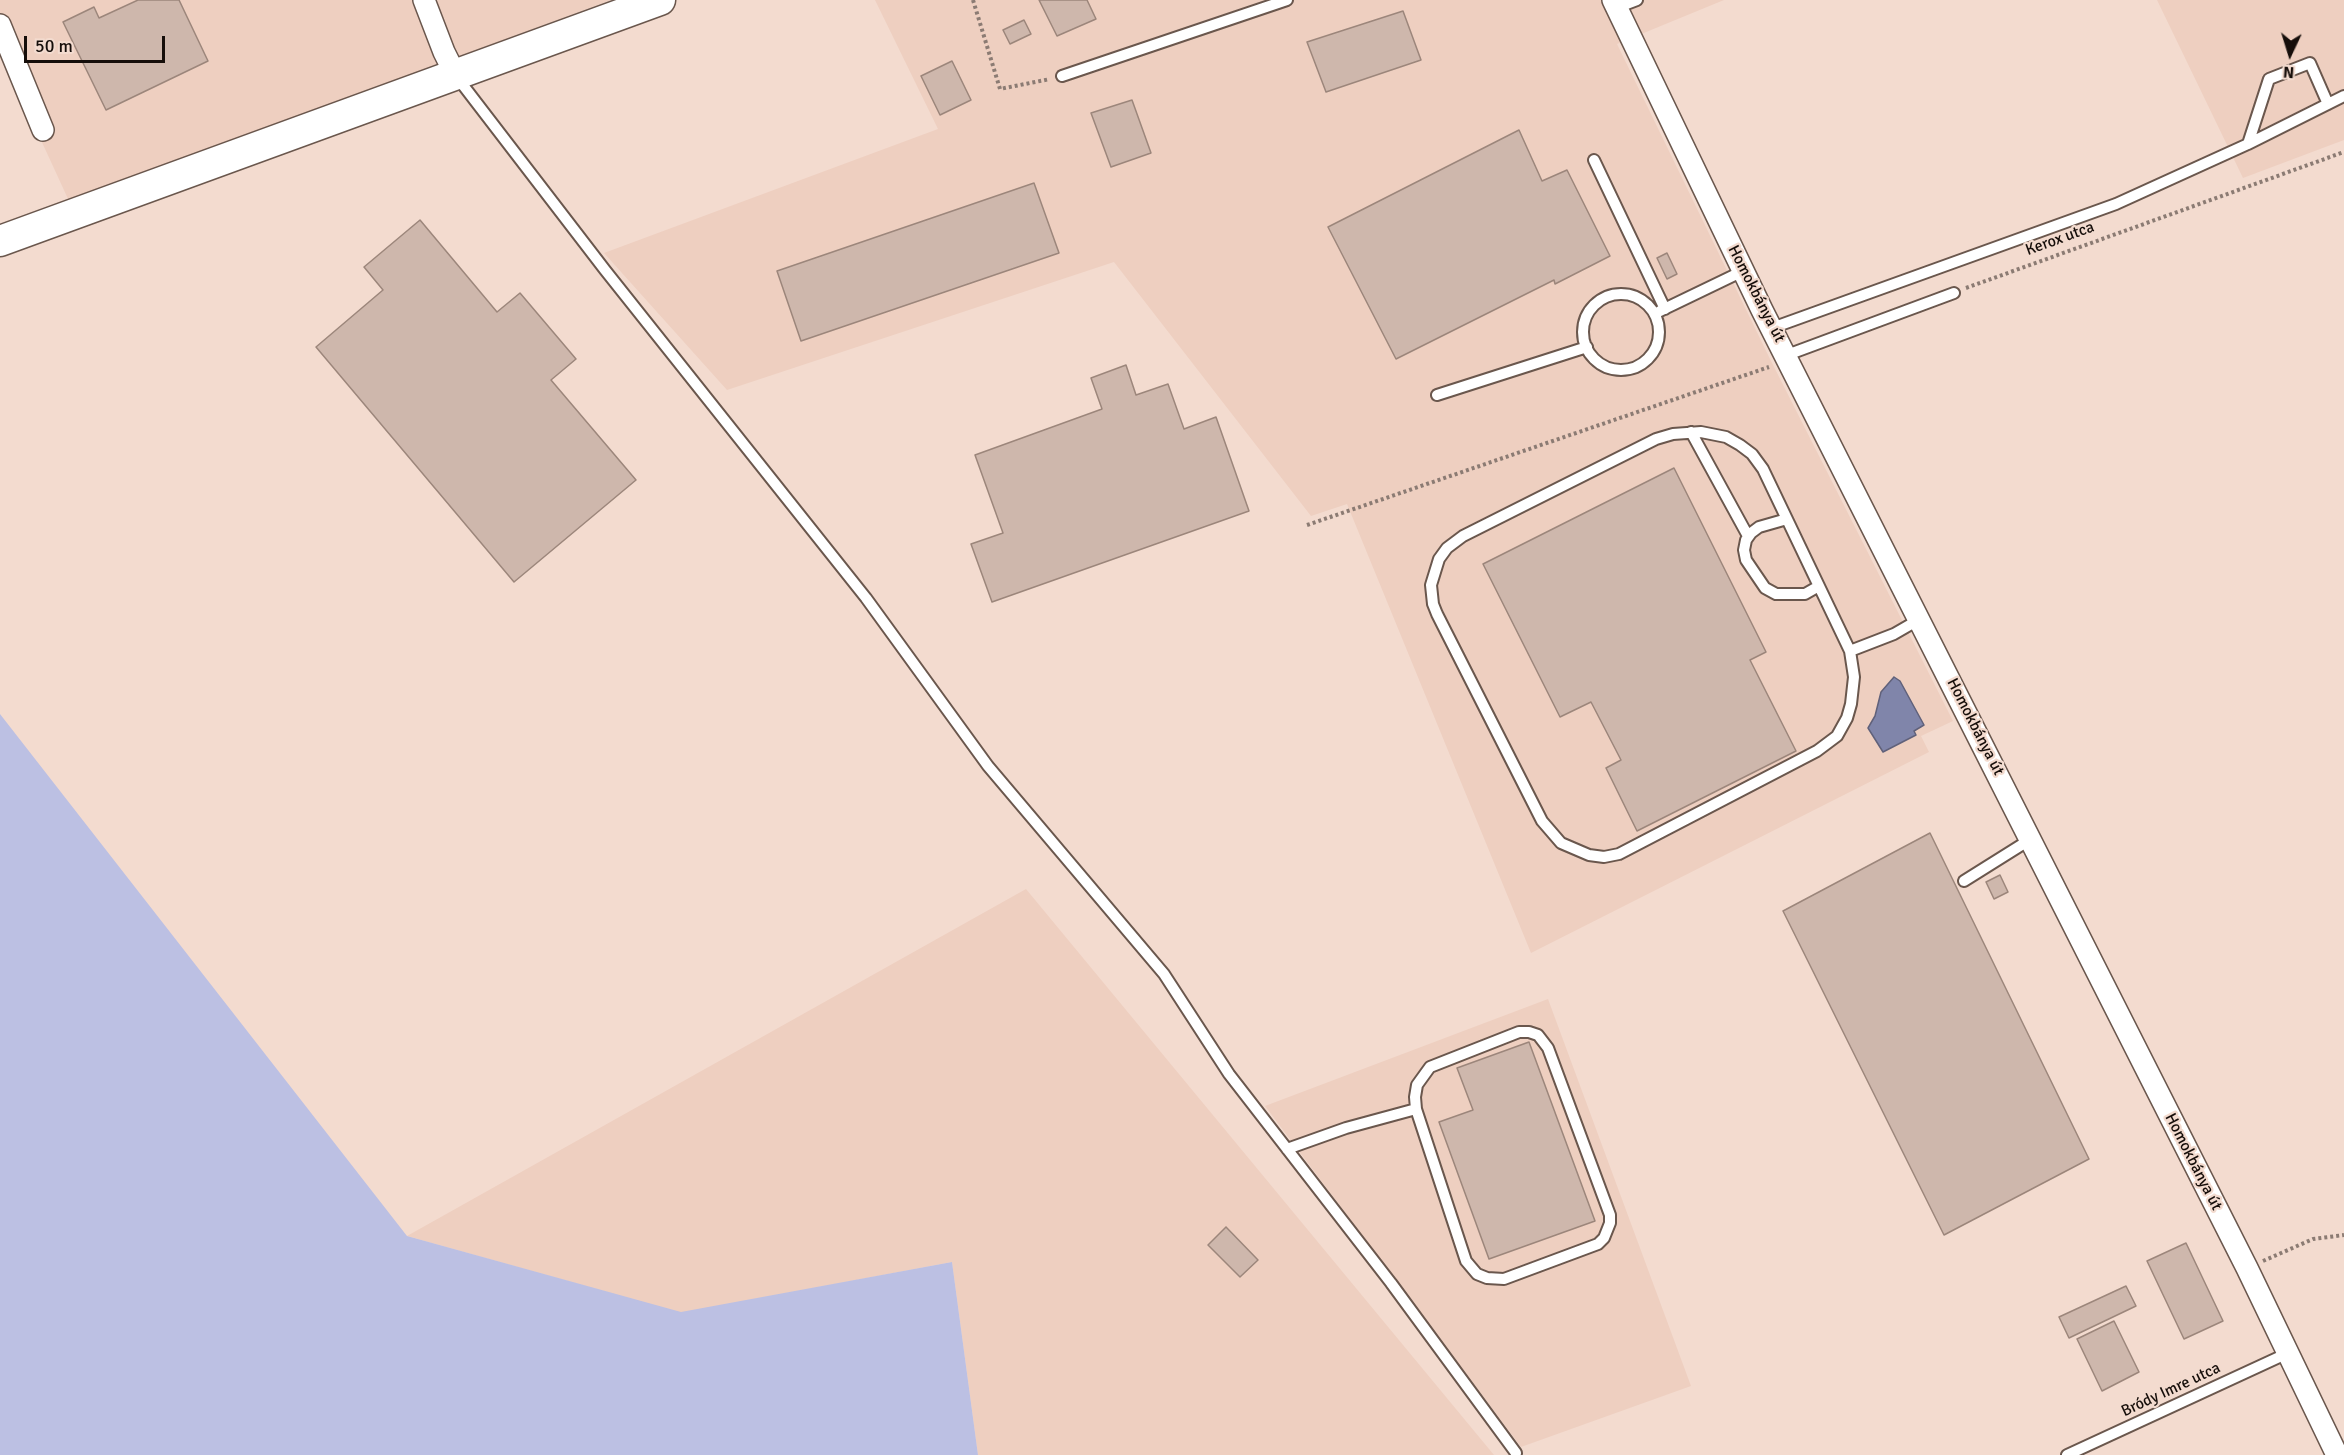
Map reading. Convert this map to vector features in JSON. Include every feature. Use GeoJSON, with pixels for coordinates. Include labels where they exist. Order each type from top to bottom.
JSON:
{"type":"FeatureCollection","features":[{"type":"Feature","properties":{"kind":"main road"},"geometry":{"type":"LineString","coordinates":[[0,241],[660,0]]}},
{"type":"Feature","properties":{"kind":"street"},"geometry":{"type":"LineString","coordinates":[[424,0],[456,76]]}},
{"type":"Feature","properties":{"kind":"street","name":"Homokbánya út"},"geometry":{"type":"LineString","coordinates":[[1615,4],[1743,271],[2247,1268],[2337,1455]]}},
{"type":"Feature","properties":{"kind":"street"},"geometry":{"type":"LineString","coordinates":[[0,25],[44,130]]}},
{"type":"Feature","properties":{"kind":"lane"},"geometry":{"type":"LineString","coordinates":[[1062,76],[1287,0]]}},
{"type":"Feature","properties":{"kind":"lane"},"geometry":{"type":"LineString","coordinates":[[1615,4],[1637,0]]}},
{"type":"Feature","properties":{"kind":"lane"},"geometry":{"type":"LineString","coordinates":[[2248,144],[2269,79],[2310,63],[2328,104]]}},
{"type":"Feature","properties":{"kind":"lane"},"geometry":{"type":"LineString","coordinates":[[456,76],[605,270],[866,598],[988,766],[1164,974],[1229,1074],[1390,1283],[1516,1453]]}},
{"type":"Feature","properties":{"kind":"lane"},"geometry":{"type":"LineString","coordinates":[[1772,328],[2116,204],[2248,144],[2344,96]]}},
{"type":"Feature","properties":{"kind":"lane"},"geometry":{"type":"LineString","coordinates":[[1594,160],[1665,309]]}},
{"type":"Feature","properties":{"kind":"lane"},"geometry":{"type":"LineString","coordinates":[[1654,314],[1743,271]]}},
{"type":"Feature","properties":{"kind":"lane"},"geometry":{"type":"LineString","coordinates":[[1788,358],[1954,293]]}},
{"type":"Feature","properties":{"kind":"lane"},"geometry":{"type":"LineString","coordinates":[[1614,295],[1637,298],[1647,304],[1654,314],[1659,325],[1656,348],[1640,365],[1617,370],[1606,367],[1596,360],[1587,347],[1584,328],[1587,317],[1593,307],[1602,300],[1614,295]]}},
{"type":"Feature","properties":{"kind":"lane"},"geometry":{"type":"LineString","coordinates":[[1437,395],[1587,347]]}},
{"type":"Feature","properties":{"kind":"lane"},"geometry":{"type":"LineString","coordinates":[[1692,432],[1748,536]]}},
{"type":"Feature","properties":{"kind":"lane"},"geometry":{"type":"LineString","coordinates":[[1692,432],[1726,437],[1752,454],[1763,469],[1787,519],[1850,651],[1854,677],[1851,704],[1847,718],[1837,736],[1817,751],[1619,854],[1604,857],[1573,850],[1561,843],[1542,821],[1433,604],[1431,585],[1434,571],[1448,548],[1463,536],[1656,440],[1673,434],[1692,432]]}},
{"type":"Feature","properties":{"kind":"lane"},"geometry":{"type":"LineString","coordinates":[[1787,519],[1759,527],[1748,536],[1744,550],[1746,560],[1765,588],[1776,594],[1805,594],[1819,586]]}},
{"type":"Feature","properties":{"kind":"lane"},"geometry":{"type":"LineString","coordinates":[[1850,651],[1894,634],[1920,619]]}},
{"type":"Feature","properties":{"kind":"lane"},"geometry":{"type":"LineString","coordinates":[[1964,881],[2031,839]]}},
{"type":"Feature","properties":{"kind":"lane"},"geometry":{"type":"LineString","coordinates":[[1519,1032],[1538,1035],[1548,1048],[1610,1215],[1610,1223],[1604,1238],[1598,1244],[1504,1279],[1487,1278],[1478,1274],[1466,1261],[1416,1109],[1417,1085],[1430,1067],[1519,1032]]}},
{"type":"Feature","properties":{"kind":"lane"},"geometry":{"type":"LineString","coordinates":[[1287,1149],[1346,1128],[1416,1109]]}},
{"type":"Feature","properties":{"kind":"lane","name":"Bródy Imre utca"},"geometry":{"type":"LineString","coordinates":[[2067,1455],[2288,1353]]}},
{"type":"Feature","properties":{"kind":"path"},"geometry":{"type":"LineString","coordinates":[[974,0],[1000,89],[1062,76]]}},
{"type":"Feature","properties":{"kind":"path","name":"Kerox utca"},"geometry":{"type":"LineString","coordinates":[[1954,293],[2344,152]]}},
{"type":"Feature","properties":{"kind":"path"},"geometry":{"type":"LineString","coordinates":[[1307,525],[1788,358]]}},
{"type":"Feature","properties":{"kind":"path"},"geometry":{"type":"LineString","coordinates":[[2247,1268],[2313,1239],[2344,1235]]}},
{"type":"Feature","properties":{"kind":"shaded area"},"geometry":{"type":"Polygon","coordinates":[[[0,0],[611,0],[69,201],[0,51],[0,0]]]}},
{"type":"Feature","properties":{"kind":"shaded area"},"geometry":{"type":"Polygon","coordinates":[[[875,0],[1724,0],[1617,44],[1770,359],[1953,721],[1921,736],[1929,752],[1531,953],[1347,504],[1311,516],[1114,262],[727,390],[604,253],[938,129],[875,0]]]}},
{"type":"Feature","properties":{"kind":"shaded area"},"geometry":{"type":"Polygon","coordinates":[[[2157,0],[2344,0],[2344,140],[2243,178],[2157,0]]]}},
{"type":"Feature","properties":{"kind":"shaded area"},"geometry":{"type":"Polygon","coordinates":[[[1894,677],[1900,681],[1924,725],[1914,731],[1916,735],[1883,752],[1868,728],[1875,716],[1881,692],[1894,677]]]}},
{"type":"Feature","properties":{"kind":"shaded area"},"geometry":{"type":"Polygon","coordinates":[[[0,714],[407,1236],[681,1312],[952,1262],[978,1455],[0,1455],[0,714]]]}},
{"type":"Feature","properties":{"kind":"shaded area"},"geometry":{"type":"Polygon","coordinates":[[[1026,889],[1494,1455],[978,1455],[952,1262],[681,1313],[407,1236],[1026,889]]]}},
{"type":"Feature","properties":{"kind":"shaded area"},"geometry":{"type":"Polygon","coordinates":[[[1548,999],[1691,1386],[1521,1447],[1265,1106],[1548,999]]]}},
{"type":"Feature","properties":{"kind":"building"},"geometry":{"type":"Polygon","coordinates":[[[138,0],[179,0],[208,61],[106,110],[63,22],[94,7],[99,18],[138,0]]]}},
{"type":"Feature","properties":{"kind":"building"},"geometry":{"type":"Polygon","coordinates":[[[1039,0],[1087,0],[1096,19],[1057,36],[1039,0]]]}},
{"type":"Feature","properties":{"kind":"building"},"geometry":{"type":"Polygon","coordinates":[[[1403,11],[1421,60],[1326,92],[1307,42],[1403,11]]]}},
{"type":"Feature","properties":{"kind":"building"},"geometry":{"type":"Polygon","coordinates":[[[1024,20],[1031,34],[1010,44],[1003,30],[1024,20]]]}},
{"type":"Feature","properties":{"kind":"building"},"geometry":{"type":"Polygon","coordinates":[[[952,61],[971,100],[940,115],[921,76],[952,61]]]}},
{"type":"Feature","properties":{"kind":"building"},"geometry":{"type":"Polygon","coordinates":[[[1132,100],[1151,153],[1111,167],[1091,113],[1132,100]]]}},
{"type":"Feature","properties":{"kind":"building"},"geometry":{"type":"Polygon","coordinates":[[[1519,130],[1542,181],[1567,170],[1610,256],[1555,284],[1554,280],[1396,359],[1328,227],[1519,130]]]}},
{"type":"Feature","properties":{"kind":"building"},"geometry":{"type":"Polygon","coordinates":[[[1034,183],[1059,253],[801,341],[777,271],[1034,183]]]}},
{"type":"Feature","properties":{"kind":"building"},"geometry":{"type":"Polygon","coordinates":[[[420,220],[497,312],[520,293],[576,359],[551,380],[636,480],[514,582],[316,347],[383,290],[364,267],[420,220]]]}},
{"type":"Feature","properties":{"kind":"building"},"geometry":{"type":"Polygon","coordinates":[[[1667,253],[1677,274],[1667,279],[1657,258],[1667,253]]]}},
{"type":"Feature","properties":{"kind":"building"},"geometry":{"type":"Polygon","coordinates":[[[1126,365],[1136,395],[1168,384],[1184,429],[1216,417],[1249,511],[992,602],[971,544],[1003,533],[975,455],[1102,409],[1091,378],[1126,365]]]}},
{"type":"Feature","properties":{"kind":"building"},"geometry":{"type":"Polygon","coordinates":[[[1674,468],[1766,652],[1750,660],[1796,751],[1637,831],[1606,768],[1621,760],[1591,702],[1560,717],[1483,564],[1674,468]]]}},
{"type":"Feature","properties":{"kind":"building"},"geometry":{"type":"Polygon","coordinates":[[[1930,833],[2089,1159],[1944,1235],[1783,911],[1930,833]]]}},
{"type":"Feature","properties":{"kind":"building"},"geometry":{"type":"Polygon","coordinates":[[[2000,875],[2008,892],[1994,899],[1986,882],[2000,875]]]}},
{"type":"Feature","properties":{"kind":"building"},"geometry":{"type":"Polygon","coordinates":[[[1529,1042],[1595,1221],[1489,1259],[1439,1122],[1473,1110],[1457,1068],[1529,1042]]]}},
{"type":"Feature","properties":{"kind":"building"},"geometry":{"type":"Polygon","coordinates":[[[1226,1227],[1258,1260],[1240,1277],[1208,1245],[1226,1227]]]}},
{"type":"Feature","properties":{"kind":"building"},"geometry":{"type":"Polygon","coordinates":[[[2186,1243],[2223,1321],[2184,1339],[2147,1261],[2186,1243]]]}},
{"type":"Feature","properties":{"kind":"building"},"geometry":{"type":"Polygon","coordinates":[[[2126,1286],[2136,1306],[2069,1338],[2059,1317],[2126,1286]]]}},
{"type":"Feature","properties":{"kind":"building"},"geometry":{"type":"Polygon","coordinates":[[[2114,1321],[2139,1372],[2102,1391],[2077,1339],[2114,1321]]]}}]}
